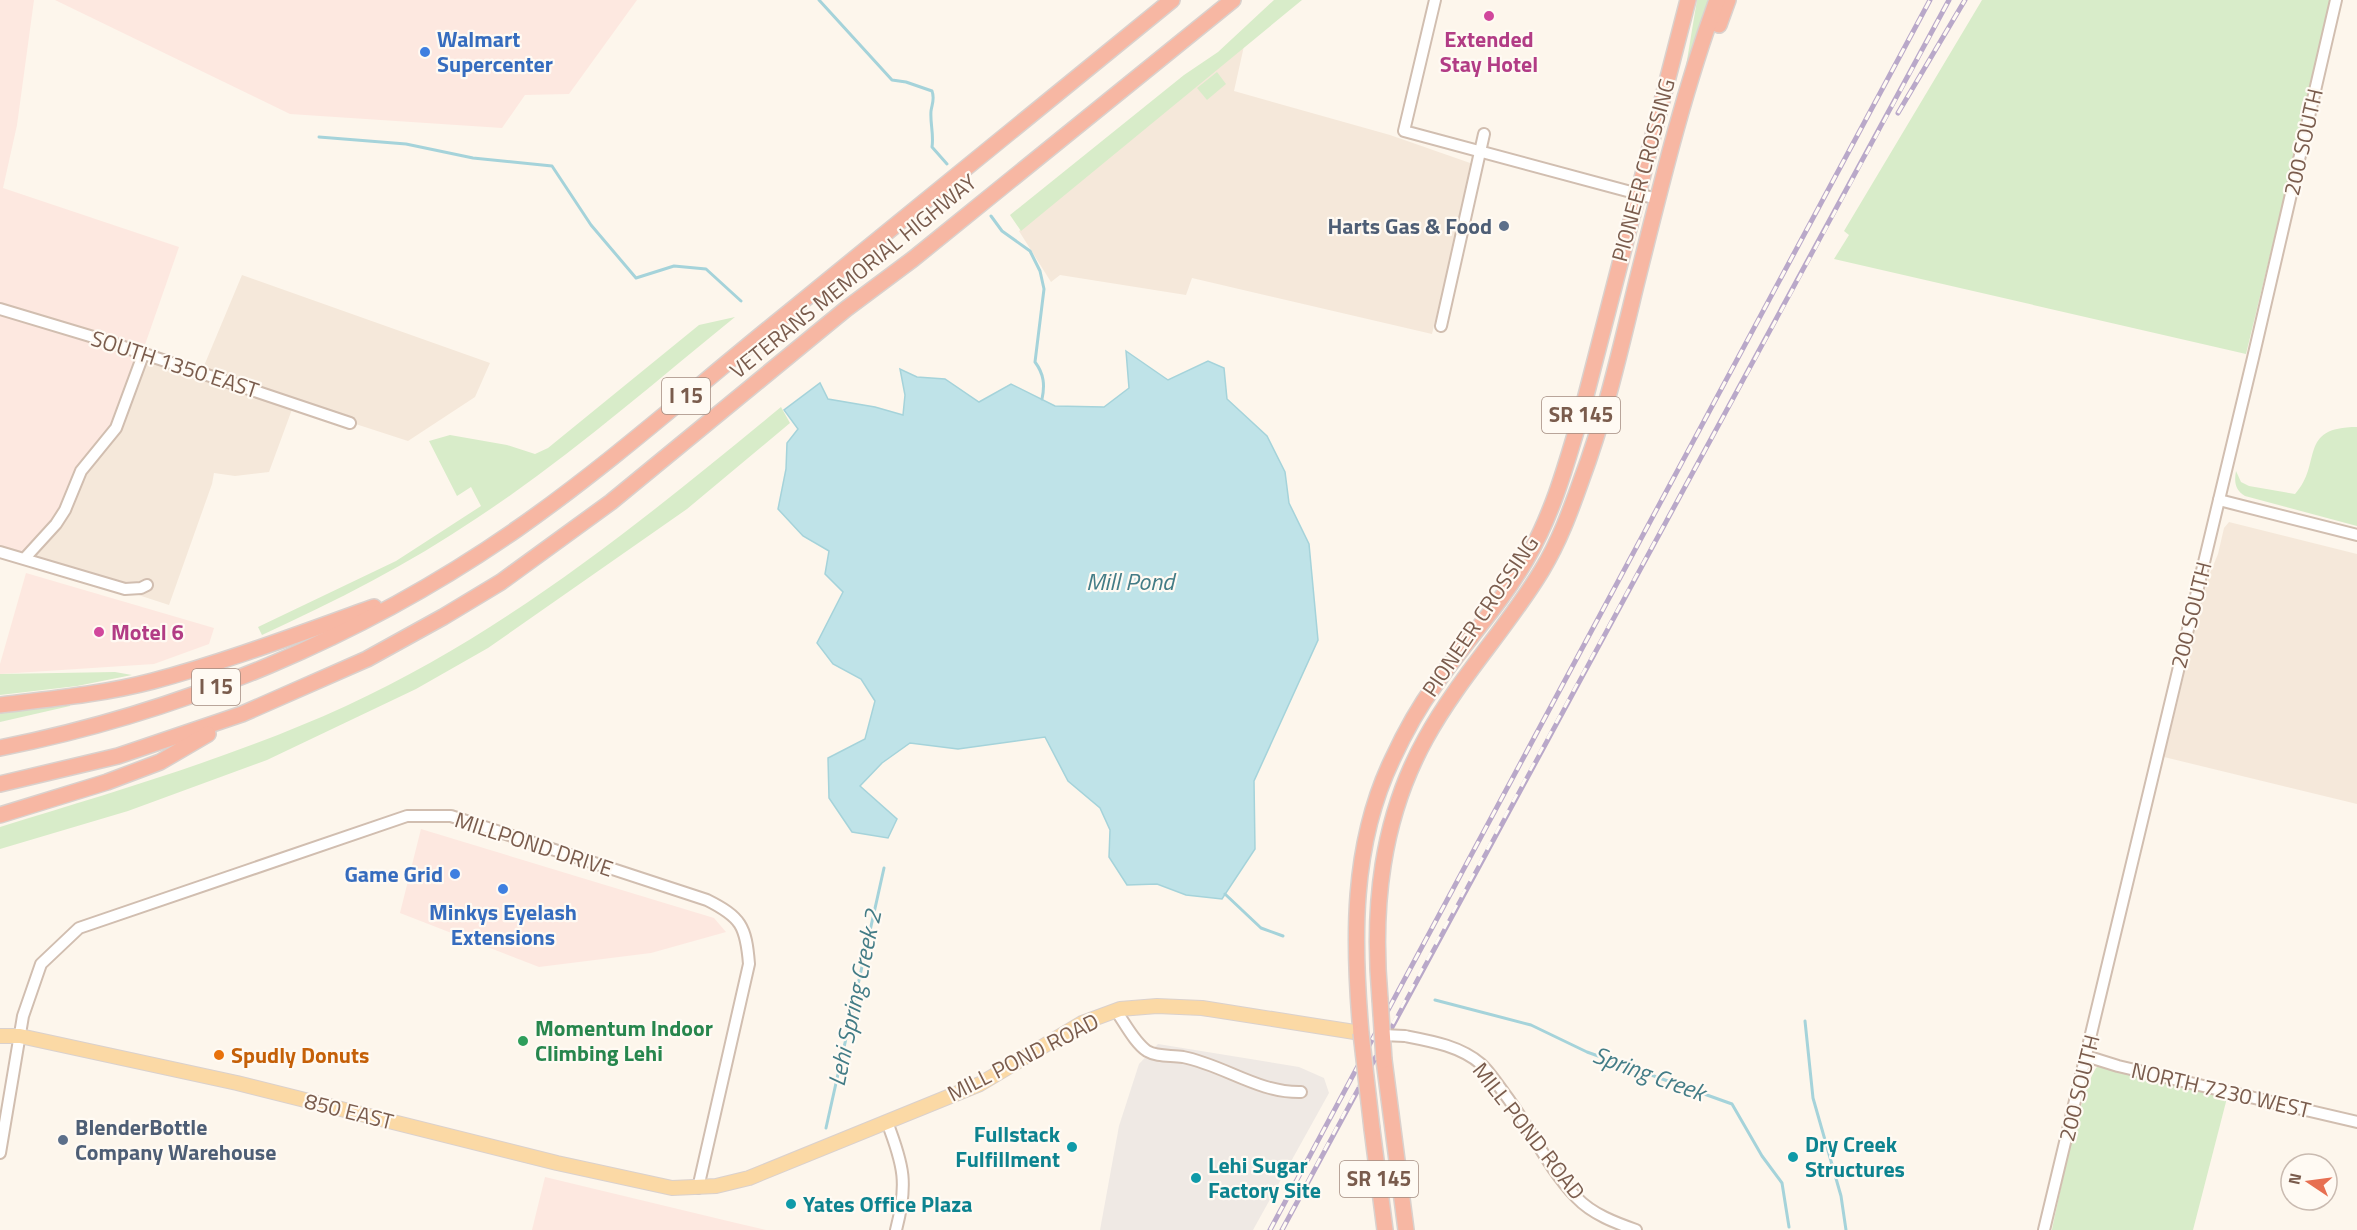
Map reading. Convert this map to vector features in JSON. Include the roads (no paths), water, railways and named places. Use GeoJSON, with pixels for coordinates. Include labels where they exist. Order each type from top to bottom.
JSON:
{"type":"FeatureCollection","features":[{"type":"Feature","properties":{"kind":"highway","name":"VETERANS MEMORIAL HIGHWAY"},"geometry":{"type":"LineString","coordinates":[[0,784],[118,756],[242,714],[321,681],[411,635],[501,582],[571,533],[846,309],[913,259],[991,194],[1059,142],[1109,98],[1233,0]]}},
{"type":"Feature","properties":{"kind":"highway","name":"PIONEER CROSSING"},"geometry":{"type":"LineString","coordinates":[[1385,1230],[1361,1033],[1356,970],[1355,940],[1363,854],[1377,799],[1391,762],[1415,716],[1434,686],[1501,599],[1526,561],[1547,521],[1564,475],[1582,411],[1688,0]]}},
{"type":"Feature","properties":{"kind":"highway","name":"PIONEER CROSSING"},"geometry":{"type":"LineString","coordinates":[[1406,1230],[1382,1035],[1376,936],[1383,854],[1393,814],[1409,772],[1426,738],[1543,569],[1564,526],[1604,416],[1657,199],[1686,93],[1717,0]]}},
{"type":"Feature","properties":{"kind":"highway"},"geometry":{"type":"LineString","coordinates":[[1657,199],[1668,184],[1676,165],[1701,76],[1728,0]]}},
{"type":"Feature","properties":{"kind":"highway","name":"VETERANS MEMORIAL HIGHWAY"},"geometry":{"type":"LineString","coordinates":[[0,748],[117,720],[217,686],[309,648],[419,591],[488,548],[572,489],[1171,1]]}},
{"type":"Feature","properties":{"kind":"highway"},"geometry":{"type":"LineString","coordinates":[[0,705],[69,697],[152,682],[230,658],[419,591]]}},
{"type":"Feature","properties":{"kind":"highway"},"geometry":{"type":"LineString","coordinates":[[0,815],[107,782],[160,762],[242,714]]}},
{"type":"Feature","properties":{"kind":"main road","name":"MILL POND ROAD"},"geometry":{"type":"LineString","coordinates":[[698,1188],[730,1184],[749,1178],[980,1084],[1082,1023],[1116,1011],[1157,1006],[1202,1008],[1361,1033]]}},
{"type":"Feature","properties":{"kind":"main road","name":"850 EAST"},"geometry":{"type":"LineString","coordinates":[[0,1036],[20,1036],[237,1083],[557,1163],[672,1188],[698,1188]]}},
{"type":"Feature","properties":{"kind":"street"},"geometry":{"type":"LineString","coordinates":[[1435,0],[1404,131],[1657,199]]}},
{"type":"Feature","properties":{"kind":"street","name":"200 SOUTH"},"geometry":{"type":"LineString","coordinates":[[2044,1230],[2336,0]]}},
{"type":"Feature","properties":{"kind":"street"},"geometry":{"type":"LineString","coordinates":[[1441,326],[1484,134]]}},
{"type":"Feature","properties":{"kind":"street","name":"SOUTH 1350 EAST"},"geometry":{"type":"LineString","coordinates":[[0,309],[100,339],[350,423]]}},
{"type":"Feature","properties":{"kind":"street"},"geometry":{"type":"LineString","coordinates":[[25,558],[56,524],[81,471],[116,428],[143,355]]}},
{"type":"Feature","properties":{"kind":"street"},"geometry":{"type":"LineString","coordinates":[[2219,500],[2357,535]]}},
{"type":"Feature","properties":{"kind":"street"},"geometry":{"type":"LineString","coordinates":[[0,552],[125,589],[141,588],[147,585]]}},
{"type":"Feature","properties":{"kind":"street","name":"MILLPOND DRIVE"},"geometry":{"type":"LineString","coordinates":[[20,1036],[23,1016],[41,964],[79,928],[407,816],[451,816],[707,900],[730,912],[741,926],[747,944],[748,964],[698,1188]]}},
{"type":"Feature","properties":{"kind":"street"},"geometry":{"type":"LineString","coordinates":[[1116,1011],[1144,1049],[1153,1054],[1184,1057],[1205,1063],[1254,1084],[1289,1092],[1301,1092]]}},
{"type":"Feature","properties":{"kind":"street","name":"MILL POND ROAD"},"geometry":{"type":"LineString","coordinates":[[1382,1035],[1432,1041],[1467,1054],[1482,1065],[1516,1109],[1542,1153],[1578,1199],[1611,1221],[1636,1230]]}},
{"type":"Feature","properties":{"kind":"street"},"geometry":{"type":"LineString","coordinates":[[0,1153],[20,1036]]}},
{"type":"Feature","properties":{"kind":"street","name":"NORTH 7230 WEST"},"geometry":{"type":"LineString","coordinates":[[2086,1056],[2118,1066],[2357,1122]]}},
{"type":"Feature","properties":{"kind":"street"},"geometry":{"type":"LineString","coordinates":[[887,1122],[899,1154],[904,1176],[904,1199],[897,1230]]}},
{"type":"Feature","properties":{"kind":"water","name":"Mill Pond"},"geometry":{"type":"Polygon","coordinates":[[[1126,351],[1168,380],[1208,361],[1224,368],[1227,399],[1267,436],[1285,472],[1289,503],[1309,544],[1318,640],[1254,781],[1255,849],[1222,899],[1186,895],[1157,884],[1127,885],[1109,857],[1110,830],[1100,808],[1068,781],[1045,737],[958,749],[910,743],[882,763],[860,786],[897,819],[888,838],[852,832],[829,798],[828,758],[865,739],[875,701],[861,679],[833,664],[817,643],[843,592],[825,574],[829,551],[803,536],[778,509],[786,469],[787,443],[798,429],[784,410],[820,383],[828,399],[875,407],[903,415],[905,395],[900,369],[917,377],[945,379],[979,402],[1011,384],[1055,406],[1104,407],[1129,388],[1126,351]]]}},
{"type":"Feature","properties":{"kind":"waterway"},"geometry":{"type":"LineString","coordinates":[[819,0],[892,80],[932,91],[932,147],[947,164]]}},
{"type":"Feature","properties":{"kind":"waterway"},"geometry":{"type":"LineString","coordinates":[[319,137],[406,144],[473,158],[552,166],[591,225],[636,278],[674,266],[706,269],[741,301]]}},
{"type":"Feature","properties":{"kind":"waterway"},"geometry":{"type":"LineString","coordinates":[[991,216],[1002,231],[1030,251],[1040,271],[1044,289],[1035,362],[1043,380],[1042,399]]}},
{"type":"Feature","properties":{"kind":"waterway","name":"Lehi Spring Creek 2"},"geometry":{"type":"LineString","coordinates":[[826,1128],[884,868]]}},
{"type":"Feature","properties":{"kind":"waterway","name":"Spring Creek"},"geometry":{"type":"LineString","coordinates":[[1225,894],[1261,928],[1283,936]]}},
{"type":"Feature","properties":{"kind":"waterway","name":"Spring Creek"},"geometry":{"type":"LineString","coordinates":[[1435,1000],[1531,1025],[1587,1052],[1732,1104],[1762,1156],[1782,1183],[1789,1227]]}},
{"type":"Feature","properties":{"kind":"waterway"},"geometry":{"type":"LineString","coordinates":[[1805,1021],[1813,1098],[1841,1196],[1846,1230]]}},
{"type":"Feature","properties":{"kind":"railway"},"geometry":{"type":"LineString","coordinates":[[1270,1230],[1930,0]]}},
{"type":"Feature","properties":{"kind":"railway"},"geometry":{"type":"LineString","coordinates":[[1282,1230],[1949,0]]}},
{"type":"Feature","properties":{"kind":"railway"},"geometry":{"type":"LineString","coordinates":[[1898,113],[1965,0]]}},
{"type":"Feature","properties":{"kind":"place","name":"Extended Stay Hotel"},"geometry":{"type":"Point","coordinates":[1489,16]}},
{"type":"Feature","properties":{"kind":"place","name":"Walmart Supercenter"},"geometry":{"type":"Point","coordinates":[425,52]}},
{"type":"Feature","properties":{"kind":"place","name":"Harts Gas & Food"},"geometry":{"type":"Point","coordinates":[1504,226]}},
{"type":"Feature","properties":{"kind":"place","name":"Motel 6"},"geometry":{"type":"Point","coordinates":[99,632]}},
{"type":"Feature","properties":{"kind":"place","name":"Game Grid"},"geometry":{"type":"Point","coordinates":[455,874]}},
{"type":"Feature","properties":{"kind":"place","name":"Minkys Eyelash Extensions"},"geometry":{"type":"Point","coordinates":[503,889]}},
{"type":"Feature","properties":{"kind":"place","name":"Momentum Indoor Climbing Lehi"},"geometry":{"type":"Point","coordinates":[523,1041]}},
{"type":"Feature","properties":{"kind":"place","name":"Spudly Donuts"},"geometry":{"type":"Point","coordinates":[219,1055]}},
{"type":"Feature","properties":{"kind":"place","name":"BlenderBottle Company Warehouse"},"geometry":{"type":"Point","coordinates":[63,1140]}},
{"type":"Feature","properties":{"kind":"place","name":"Fullstack Fulfillment"},"geometry":{"type":"Point","coordinates":[1072,1147]}},
{"type":"Feature","properties":{"kind":"place","name":"Dry Creek Structures"},"geometry":{"type":"Point","coordinates":[1793,1157]}},
{"type":"Feature","properties":{"kind":"place","name":"Lehi Sugar Factory Site"},"geometry":{"type":"Point","coordinates":[1196,1178]}},
{"type":"Feature","properties":{"kind":"place","name":"Yates Office Plaza"},"geometry":{"type":"Point","coordinates":[791,1204]}}]}
